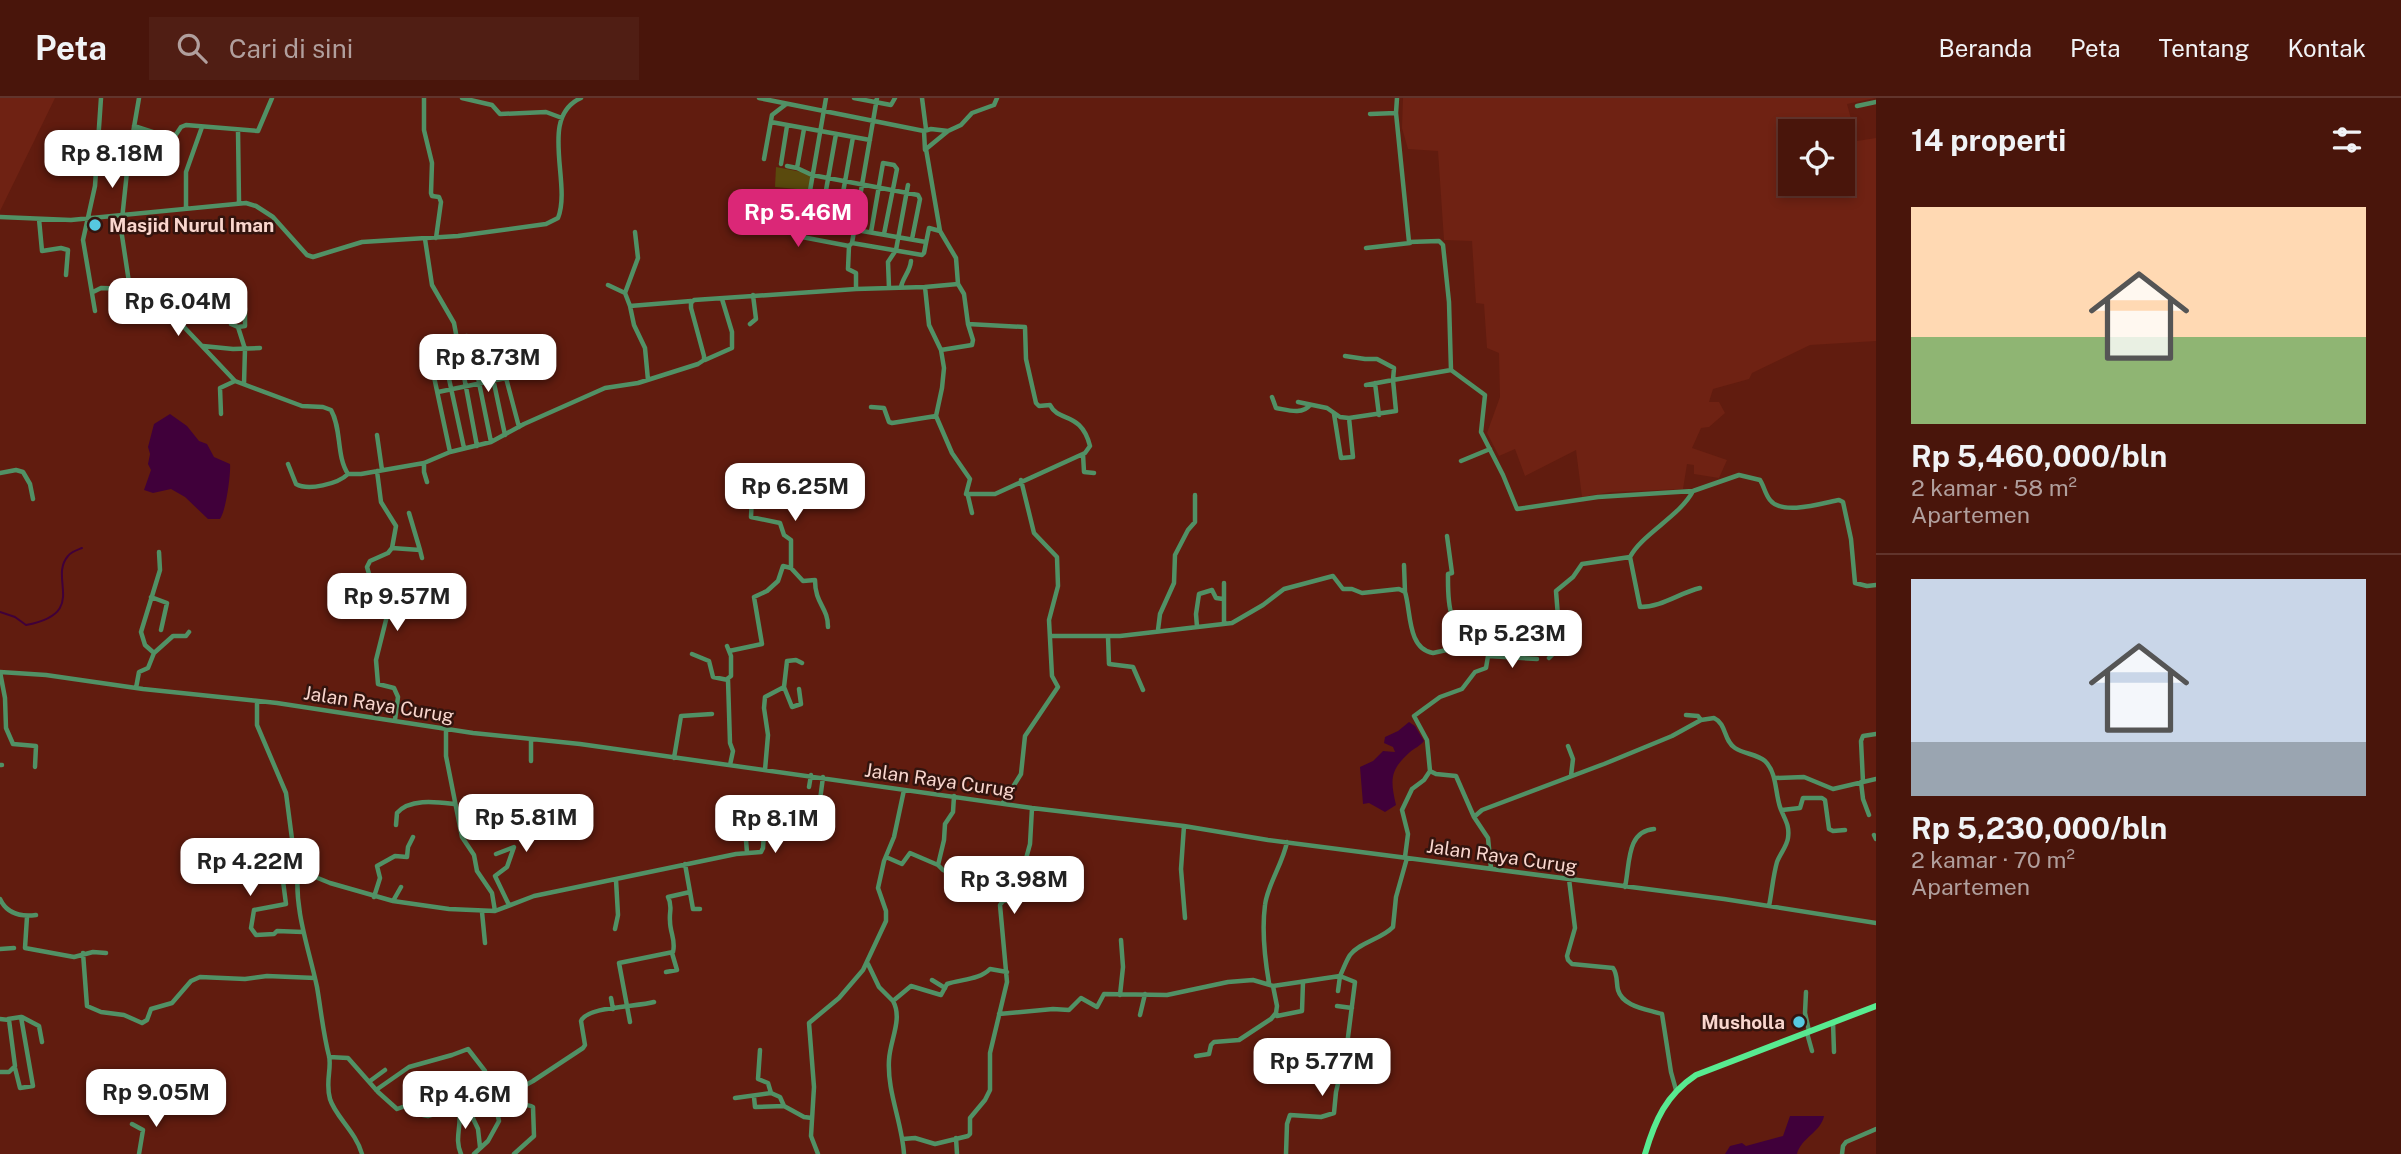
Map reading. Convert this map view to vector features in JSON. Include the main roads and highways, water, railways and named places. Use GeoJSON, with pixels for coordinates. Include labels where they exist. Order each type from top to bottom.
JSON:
{"type":"FeatureCollection","features":[{"type":"Feature","properties":{"kind":"main road"},"geometry":{"type":"LineString","coordinates":[[1645,1154],[1658,1115],[1676,1090],[1696,1075],[1876,1006]]}},
{"type":"Feature","properties":{"kind":"waterway"},"geometry":{"type":"LineString","coordinates":[[0,612],[15,617],[26,625],[45,620],[56,612],[62,604],[63,565],[69,555],[82,548]]}},
{"type":"Feature","properties":{"kind":"place","name":"Masjid Nurul Iman"},"geometry":{"type":"Point","coordinates":[95,225]}},
{"type":"Feature","properties":{"kind":"place","name":"Musholla"},"geometry":{"type":"Point","coordinates":[1799,1022]}}]}
